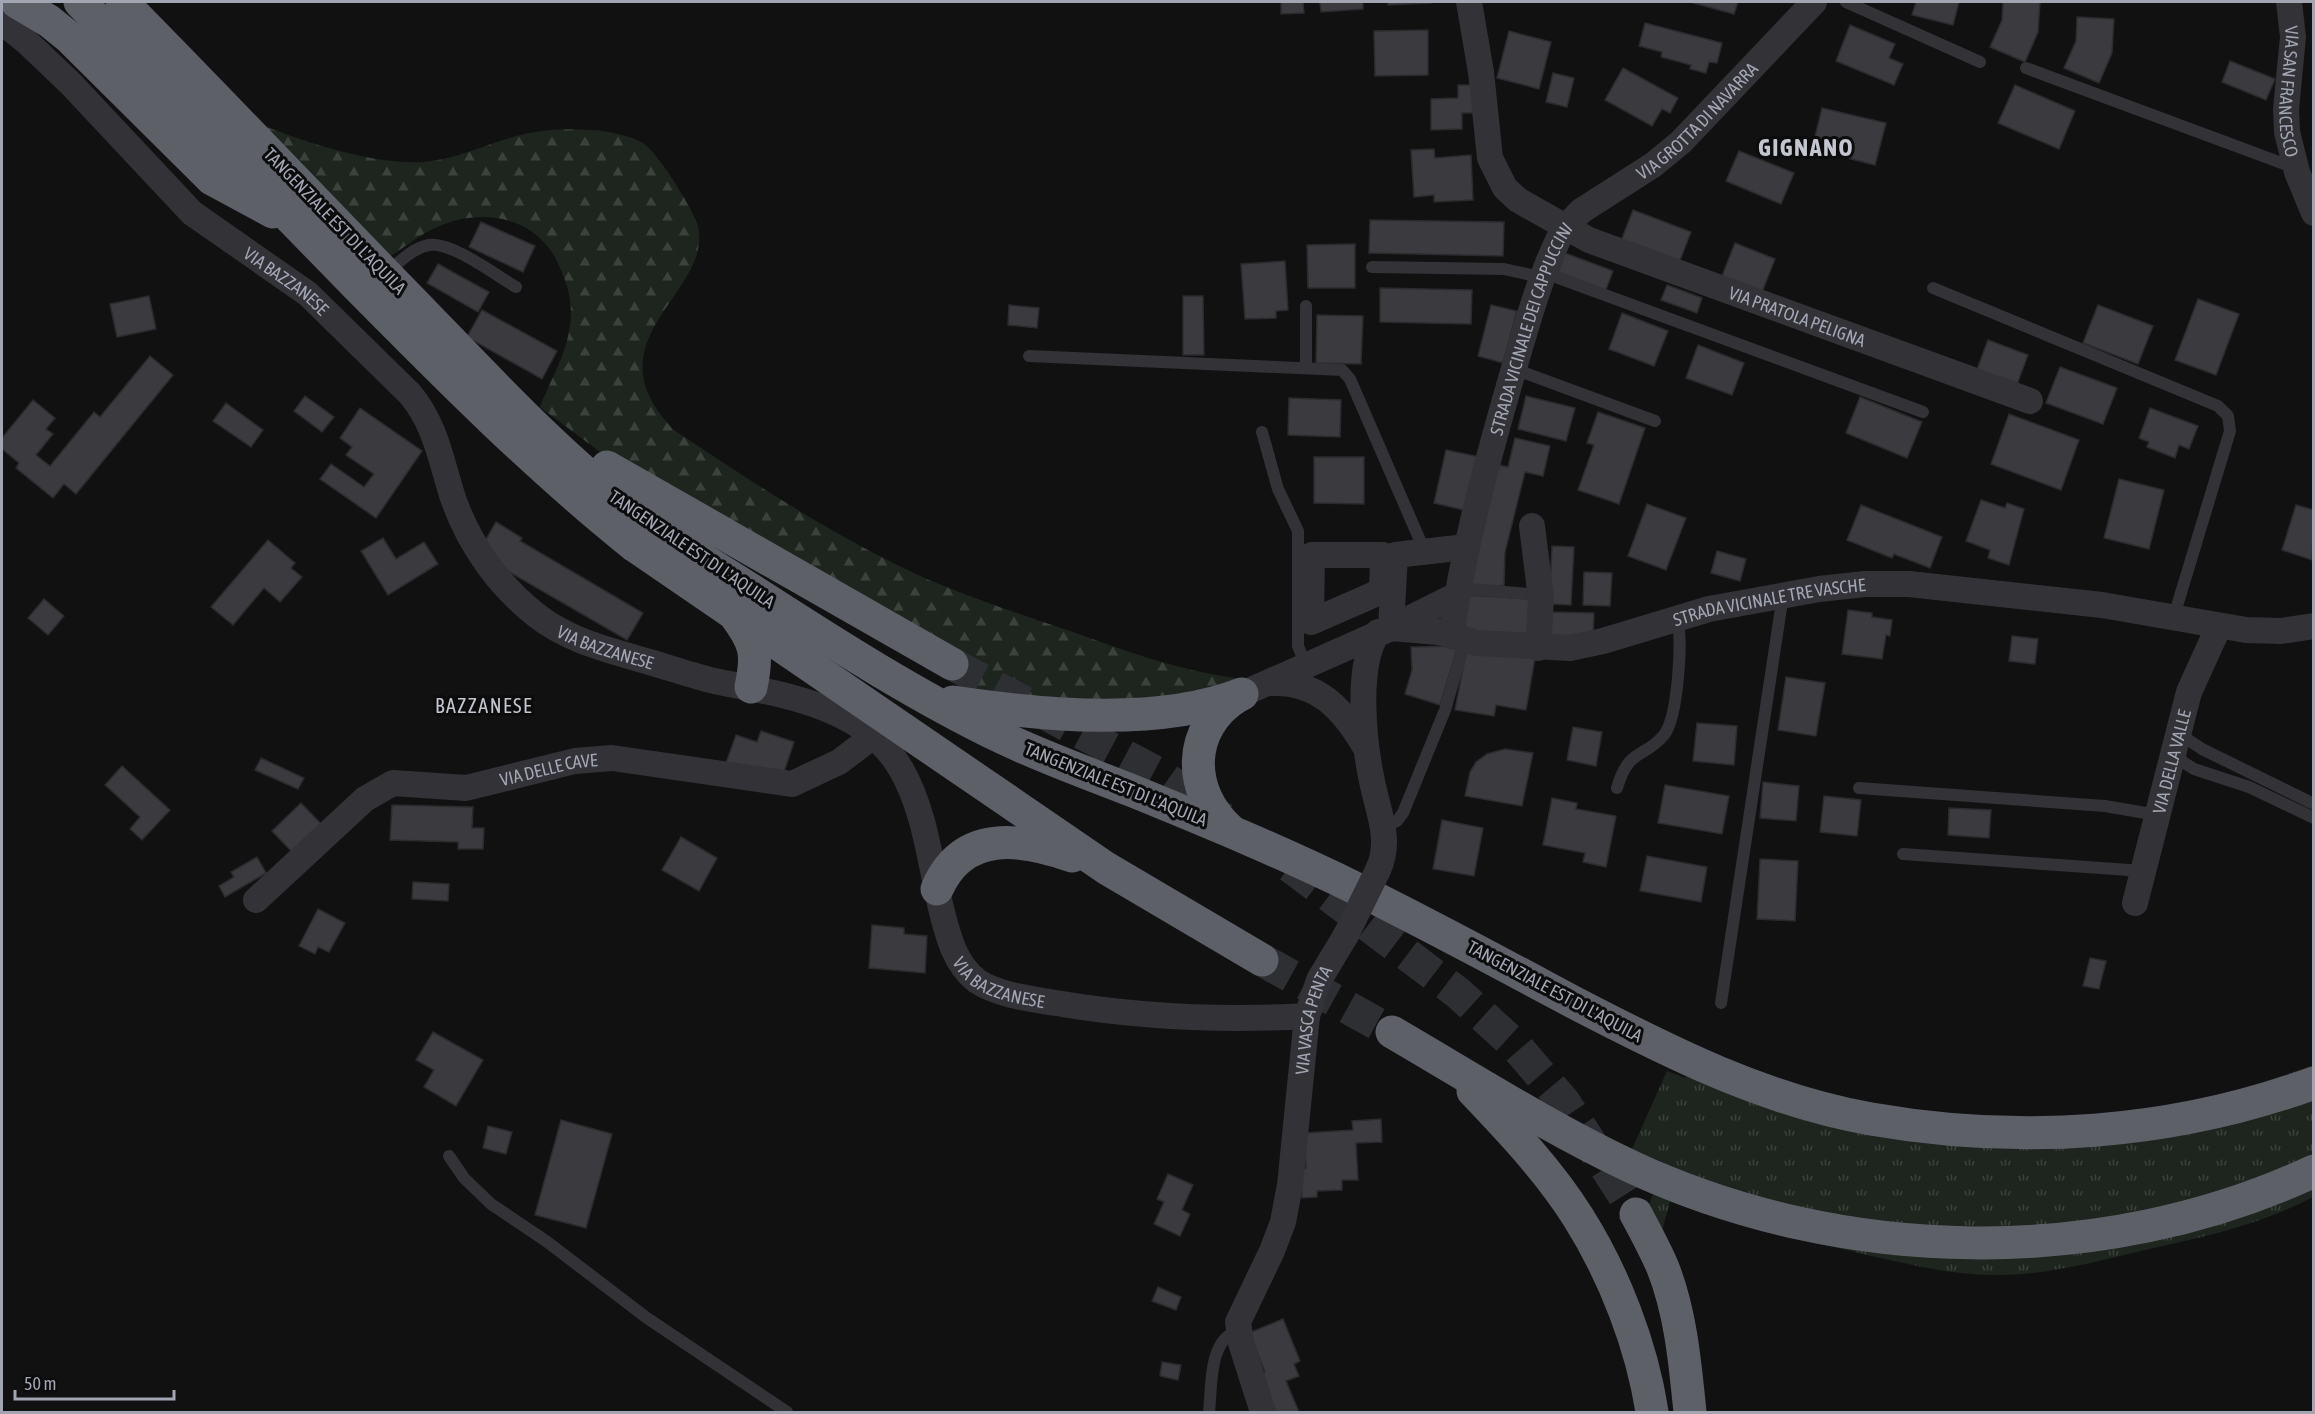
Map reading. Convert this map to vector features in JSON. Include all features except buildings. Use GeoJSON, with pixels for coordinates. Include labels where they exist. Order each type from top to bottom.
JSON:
{"type":"FeatureCollection","features":[{"type":"Feature","properties":{"kind":"highway"},"geometry":{"type":"LineString","coordinates":[[17,2],[49,21],[70,38],[212,179],[243,197],[294,221]]}},
{"type":"Feature","properties":{"kind":"highway","name":"TANGENZIALE EST DI L'AQUILA"},"geometry":{"type":"LineString","coordinates":[[80,2],[508,437],[573,496],[635,546],[1106,868],[1262,960]]}},
{"type":"Feature","properties":{"kind":"highway","name":"TANGENZIALE EST DI L'AQUILA"},"geometry":{"type":"LineString","coordinates":[[142,16],[513,405],[614,497],[683,547],[826,639],[924,696],[1011,741],[1232,831],[1353,886],[1693,1063],[1752,1087],[1866,1118],[1994,1133],[2055,1134],[2132,1127],[2210,1114],[2275,1097],[2313,1083]]}},
{"type":"Feature","properties":{"kind":"highway"},"geometry":{"type":"LineString","coordinates":[[513,405],[660,500],[951,664]]}},
{"type":"Feature","properties":{"kind":"highway"},"geometry":{"type":"LineString","coordinates":[[732,611],[750,636],[756,654],[751,687]]}},
{"type":"Feature","properties":{"kind":"highway"},"geometry":{"type":"LineString","coordinates":[[924,696],[1008,710],[1078,715],[1192,709],[1254,688]]}},
{"type":"Feature","properties":{"kind":"highway"},"geometry":{"type":"LineString","coordinates":[[1232,831],[1207,803],[1199,785],[1198,764],[1202,745],[1211,723],[1224,706],[1254,688]]}},
{"type":"Feature","properties":{"kind":"highway"},"geometry":{"type":"LineString","coordinates":[[937,888],[953,863],[977,848],[992,843],[1031,844],[1106,868]]}},
{"type":"Feature","properties":{"kind":"highway"},"geometry":{"type":"LineString","coordinates":[[1392,1032],[1588,1145],[1662,1179],[1778,1217],[1903,1240],[1962,1243],[2046,1240],[2133,1229],[2226,1204],[2313,1171]]}},
{"type":"Feature","properties":{"kind":"highway"},"geometry":{"type":"LineString","coordinates":[[1447,1064],[1512,1132],[1578,1217],[1597,1250],[1623,1309],[1639,1357],[1653,1413]]}},
{"type":"Feature","properties":{"kind":"highway"},"geometry":{"type":"LineString","coordinates":[[1636,1214],[1662,1268],[1675,1307],[1682,1339],[1690,1413]]}},
{"type":"Feature","properties":{"kind":"street","name":"STRADA VICINALE DEI CAPPUCCINI"},"geometry":{"type":"LineString","coordinates":[[1458,638],[1458,592],[1466,547],[1514,369],[1544,275],[1566,227],[1512,195],[1493,168],[1486,138],[1481,72],[1469,2]]}},
{"type":"Feature","properties":{"kind":"street","name":"VIA GROTTA DI NAVARRA"},"geometry":{"type":"LineString","coordinates":[[1566,227],[1581,212],[1653,165],[1681,142],[1765,50],[1814,2]]}},
{"type":"Feature","properties":{"kind":"street","name":"VIA SAN FRANCESCO"},"geometry":{"type":"LineString","coordinates":[[2289,2],[2293,37],[2286,121],[2296,168],[2313,213]]}},
{"type":"Feature","properties":{"kind":"street","name":"VIA BAZZANESE"},"geometry":{"type":"LineString","coordinates":[[2,22],[27,42],[71,84],[192,213],[214,231],[262,260],[308,294],[410,394],[427,418],[438,442],[455,502],[476,546],[500,580],[534,614],[567,635],[598,647],[709,679],[751,687],[828,709],[872,737],[891,755],[907,781],[922,828],[947,932],[956,956],[968,974],[992,988],[1046,1002],[1141,1015],[1215,1020],[1306,1016]]}},
{"type":"Feature","properties":{"kind":"street","name":"VIA PRATOLA PELIGNA"},"geometry":{"type":"LineString","coordinates":[[1566,227],[1589,240],[2030,401]]}},
{"type":"Feature","properties":{"kind":"street"},"geometry":{"type":"LineString","coordinates":[[1532,526],[1540,595],[1538,648]]}},
{"type":"Feature","properties":{"kind":"street"},"geometry":{"type":"LineString","coordinates":[[1388,574],[1383,555],[1312,555],[1305,591],[1311,622],[1382,591],[1395,555],[1466,547]]}},
{"type":"Feature","properties":{"kind":"street","name":"VIA VASCA PENTA"},"geometry":{"type":"LineString","coordinates":[[1238,1331],[1240,1316],[1276,1243],[1288,1204],[1306,1016],[1319,980],[1346,935],[1385,851],[1383,827],[1366,747],[1364,684],[1374,640],[1384,630],[1388,574]]}},
{"type":"Feature","properties":{"kind":"street","name":"STRADA VICINALE TRE VASCHE"},"geometry":{"type":"LineString","coordinates":[[1384,630],[1538,648],[1582,646],[1677,617],[1783,595],[1845,585],[1909,584],[2080,602],[2261,631],[2313,626]]}},
{"type":"Feature","properties":{"kind":"street"},"geometry":{"type":"LineString","coordinates":[[1254,688],[1384,630],[1458,592]]}},
{"type":"Feature","properties":{"kind":"street","name":"VIA DELLA VALLE"},"geometry":{"type":"LineString","coordinates":[[2135,903],[2193,679],[2219,626]]}},
{"type":"Feature","properties":{"kind":"street"},"geometry":{"type":"LineString","coordinates":[[1254,688],[1296,684],[1320,694],[1344,714],[1366,747]]}},
{"type":"Feature","properties":{"kind":"street","name":"VIA DELLE CAVE"},"geometry":{"type":"LineString","coordinates":[[256,900],[365,799],[393,783],[466,788],[575,761],[612,758],[792,784],[839,762],[872,737]]}},
{"type":"Feature","properties":{"kind":"street"},"geometry":{"type":"LineString","coordinates":[[1238,1331],[1263,1413]]}},
{"type":"Feature","properties":{"kind":"lane"},"geometry":{"type":"LineString","coordinates":[[1846,2],[1980,62]]}},
{"type":"Feature","properties":{"kind":"lane"},"geometry":{"type":"LineString","coordinates":[[2026,68],[2296,168]]}},
{"type":"Feature","properties":{"kind":"lane"},"geometry":{"type":"LineString","coordinates":[[386,274],[415,250],[435,244],[454,250],[516,287]]}},
{"type":"Feature","properties":{"kind":"lane"},"geometry":{"type":"LineString","coordinates":[[1372,267],[1504,269],[1544,275],[1923,412]]}},
{"type":"Feature","properties":{"kind":"lane"},"geometry":{"type":"LineString","coordinates":[[1933,288],[2218,406],[2226,412],[2230,430],[2174,616]]}},
{"type":"Feature","properties":{"kind":"lane"},"geometry":{"type":"LineString","coordinates":[[1306,306],[1306,368]]}},
{"type":"Feature","properties":{"kind":"lane"},"geometry":{"type":"LineString","coordinates":[[1029,356],[1340,370],[1348,377],[1425,552]]}},
{"type":"Feature","properties":{"kind":"lane"},"geometry":{"type":"LineString","coordinates":[[1514,369],[1655,421]]}},
{"type":"Feature","properties":{"kind":"lane"},"geometry":{"type":"LineString","coordinates":[[1262,432],[1278,489],[1298,531],[1305,591],[1298,647],[1306,666]]}},
{"type":"Feature","properties":{"kind":"lane"},"geometry":{"type":"LineString","coordinates":[[1458,592],[1540,595]]}},
{"type":"Feature","properties":{"kind":"lane"},"geometry":{"type":"LineString","coordinates":[[1721,1003],[1783,595]]}},
{"type":"Feature","properties":{"kind":"lane"},"geometry":{"type":"LineString","coordinates":[[1617,788],[1630,760],[1660,739],[1669,726],[1681,655],[1677,617]]}},
{"type":"Feature","properties":{"kind":"lane"},"geometry":{"type":"LineString","coordinates":[[1383,827],[1392,824],[1403,813],[1445,710],[1458,638]]}},
{"type":"Feature","properties":{"kind":"lane"},"geometry":{"type":"LineString","coordinates":[[2313,804],[2202,750],[2187,739],[2176,738],[2183,762],[2194,769],[2249,787],[2313,818]]}},
{"type":"Feature","properties":{"kind":"lane"},"geometry":{"type":"LineString","coordinates":[[1859,788],[2111,806],[2157,815]]}},
{"type":"Feature","properties":{"kind":"lane"},"geometry":{"type":"LineString","coordinates":[[1903,854],[2143,871]]}},
{"type":"Feature","properties":{"kind":"lane"},"geometry":{"type":"LineString","coordinates":[[449,1156],[469,1183],[491,1204],[546,1241],[656,1325],[787,1413]]}},
{"type":"Feature","properties":{"kind":"lane"},"geometry":{"type":"LineString","coordinates":[[1209,1413],[1219,1347],[1224,1338],[1238,1331]]}},
{"type":"Feature","properties":{"kind":"green space"},"geometry":{"type":"Polygon","coordinates":[[[257,123],[339,151],[404,162],[438,160],[516,136],[556,130],[616,133],[641,142],[664,166],[697,223],[698,248],[690,271],[647,342],[643,368],[650,397],[674,430],[810,517],[866,549],[938,584],[1136,654],[1199,672],[1243,679],[1183,702],[982,695],[944,678],[620,467],[540,407],[565,346],[571,308],[566,283],[556,259],[546,244],[533,232],[503,219],[469,218],[429,231],[389,257],[257,123]]]}},
{"type":"Feature","properties":{"kind":"green space"},"geometry":{"type":"Polygon","coordinates":[[[1699,1048],[1800,1085],[1874,1106],[1899,1110],[2008,1117],[2097,1115],[2183,1103],[2226,1093],[2313,1065],[2313,1197],[2275,1214],[2215,1233],[2074,1266],[2013,1275],[1945,1271],[1867,1255],[1670,1202],[1661,1234],[1648,1207],[1665,1163],[1632,1149],[1667,1071],[1685,1078],[1699,1048]]]}},
{"type":"Feature","properties":{"kind":"tunnel"},"geometry":{"type":"LineString","coordinates":[[952,664],[1159,774],[1223,819]]}},
{"type":"Feature","properties":{"kind":"tunnel"},"geometry":{"type":"LineString","coordinates":[[1290,866],[1458,993],[1516,1046],[1564,1102],[1636,1214]]}},
{"type":"Feature","properties":{"kind":"tunnel"},"geometry":{"type":"LineString","coordinates":[[1262,960],[1392,1032]]}},
{"type":"Feature","properties":{"kind":"district","name":"GIGNANO"},"geometry":{"type":"Point","coordinates":[1806,147]}},
{"type":"Feature","properties":{"kind":"district","name":"BAZZANESE"},"geometry":{"type":"Point","coordinates":[484,705]}}]}
